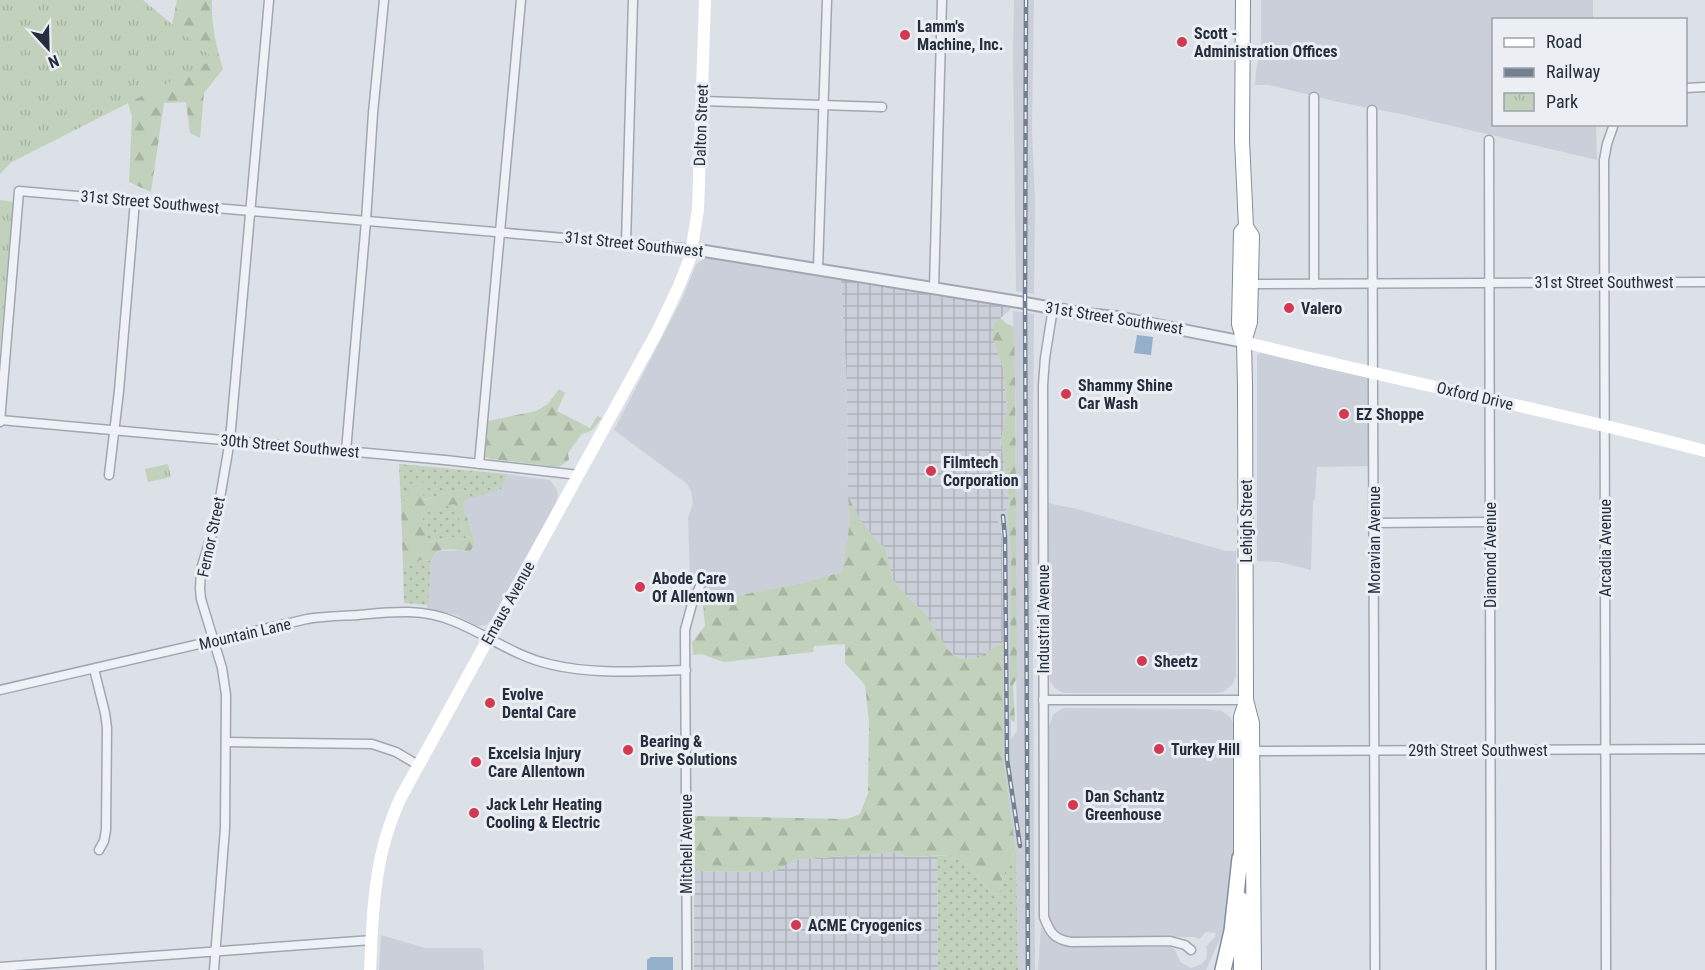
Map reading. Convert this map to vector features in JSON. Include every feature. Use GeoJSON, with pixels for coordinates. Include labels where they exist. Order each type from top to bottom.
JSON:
{"type":"FeatureCollection","features":[{"type":"Feature","properties":{"kind":"highway","name":"Lehigh Street"},"geometry":{"type":"LineString","coordinates":[[1243,0],[1242,140],[1246,227],[1252,236],[1250,322],[1244,342]]}},
{"type":"Feature","properties":{"kind":"highway","name":"Lehigh Street"},"geometry":{"type":"LineString","coordinates":[[1246,227],[1241,232],[1239,324],[1244,342],[1246,700],[1252,723],[1254,970]]}},
{"type":"Feature","properties":{"kind":"highway","name":"Lehigh Street"},"geometry":{"type":"LineString","coordinates":[[1241,970],[1241,717],[1246,700]]}},
{"type":"Feature","properties":{"kind":"highway"},"geometry":{"type":"LineString","coordinates":[[1223,970],[1232,931],[1240,858]]}},
{"type":"Feature","properties":{"kind":"main road","name":"Dalton Street"},"geometry":{"type":"LineString","coordinates":[[692,249],[698,210],[705,0]]}},
{"type":"Feature","properties":{"kind":"main road","name":"Emaus Avenue"},"geometry":{"type":"LineString","coordinates":[[370,970],[375,895],[382,849],[400,799],[657,332],[681,281],[692,249]]}},
{"type":"Feature","properties":{"kind":"main road","name":"Oxford Drive"},"geometry":{"type":"LineString","coordinates":[[1244,342],[1705,451]]}},
{"type":"Feature","properties":{"kind":"street","name":"Fernor Street"},"geometry":{"type":"LineString","coordinates":[[214,970],[225,828],[225,687],[215,642],[201,599],[201,569],[216,521],[230,440],[269,0]]}},
{"type":"Feature","properties":{"kind":"street"},"geometry":{"type":"LineString","coordinates":[[346,451],[384,0]]}},
{"type":"Feature","properties":{"kind":"street"},"geometry":{"type":"LineString","coordinates":[[479,464],[521,0]]}},
{"type":"Feature","properties":{"kind":"street"},"geometry":{"type":"LineString","coordinates":[[626,243],[633,0]]}},
{"type":"Feature","properties":{"kind":"street"},"geometry":{"type":"LineString","coordinates":[[818,269],[826,0]]}},
{"type":"Feature","properties":{"kind":"street"},"geometry":{"type":"LineString","coordinates":[[934,288],[942,0]]}},
{"type":"Feature","properties":{"kind":"street"},"geometry":{"type":"LineString","coordinates":[[1687,88],[1705,87]]}},
{"type":"Feature","properties":{"kind":"street"},"geometry":{"type":"LineString","coordinates":[[1314,97],[1314,284]]}},
{"type":"Feature","properties":{"kind":"street"},"geometry":{"type":"LineString","coordinates":[[702,101],[882,107]]}},
{"type":"Feature","properties":{"kind":"street","name":"Moravian Avenue"},"geometry":{"type":"LineString","coordinates":[[1372,110],[1376,970]]}},
{"type":"Feature","properties":{"kind":"street","name":"Arcadia Avenue"},"geometry":{"type":"LineString","coordinates":[[1606,970],[1604,160],[1606,144],[1613,126]]}},
{"type":"Feature","properties":{"kind":"street","name":"Diamond Avenue"},"geometry":{"type":"LineString","coordinates":[[1489,140],[1491,970]]}},
{"type":"Feature","properties":{"kind":"street","name":"31st Street Southwest"},"geometry":{"type":"LineString","coordinates":[[0,420],[19,191],[692,249],[1163,326],[1244,342]]}},
{"type":"Feature","properties":{"kind":"street"},"geometry":{"type":"LineString","coordinates":[[109,476],[135,201]]}},
{"type":"Feature","properties":{"kind":"street","name":"31st Street Southwest"},"geometry":{"type":"LineString","coordinates":[[1250,284],[1705,282]]}},
{"type":"Feature","properties":{"kind":"street","name":"Industrial Avenue"},"geometry":{"type":"LineString","coordinates":[[1053,308],[1045,356],[1043,386],[1044,917],[1049,930],[1059,940],[1071,942],[1170,941],[1185,945],[1191,950]]}},
{"type":"Feature","properties":{"kind":"street","name":"30th Street Southwest"},"geometry":{"type":"LineString","coordinates":[[0,420],[346,451],[579,475]]}},
{"type":"Feature","properties":{"kind":"street"},"geometry":{"type":"LineString","coordinates":[[1374,523],[1490,522]]}},
{"type":"Feature","properties":{"kind":"street","name":"Mitchell Avenue"},"geometry":{"type":"LineString","coordinates":[[687,970],[685,630],[692,604],[704,577]]}},
{"type":"Feature","properties":{"kind":"street","name":"Mountain Lane"},"geometry":{"type":"LineString","coordinates":[[0,690],[326,616],[416,611],[444,617],[489,639]]}},
{"type":"Feature","properties":{"kind":"street"},"geometry":{"type":"LineString","coordinates":[[489,639],[527,657],[568,668],[609,671],[686,670]]}},
{"type":"Feature","properties":{"kind":"street"},"geometry":{"type":"LineString","coordinates":[[94,669],[107,728],[106,830],[99,850]]}},
{"type":"Feature","properties":{"kind":"street"},"geometry":{"type":"LineString","coordinates":[[1043,700],[1246,700]]}},
{"type":"Feature","properties":{"kind":"street"},"geometry":{"type":"LineString","coordinates":[[226,742],[372,744],[396,752],[418,765]]}},
{"type":"Feature","properties":{"kind":"street","name":"29th Street Southwest"},"geometry":{"type":"LineString","coordinates":[[1252,751],[1705,749]]}},
{"type":"Feature","properties":{"kind":"street"},"geometry":{"type":"LineString","coordinates":[[0,958],[0,968],[372,940]]}},
{"type":"Feature","properties":{"kind":"shaded area"},"geometry":{"type":"Polygon","coordinates":[[[1014,0],[1034,0],[1032,131],[1035,200],[1034,294],[1016,291],[1014,0]]]}},
{"type":"Feature","properties":{"kind":"shaded area"},"geometry":{"type":"Polygon","coordinates":[[[1261,0],[1593,0],[1593,18],[1492,18],[1492,126],[1596,126],[1597,160],[1269,85],[1255,85],[1261,44],[1261,0]]]}},
{"type":"Feature","properties":{"kind":"shaded area"},"geometry":{"type":"Polygon","coordinates":[[[709,257],[841,279],[847,386],[850,522],[842,572],[802,583],[725,598],[702,593],[690,575],[688,518],[693,503],[691,491],[687,484],[614,430],[681,301],[696,265],[702,259],[709,257]]]}},
{"type":"Feature","properties":{"kind":"shaded area"},"geometry":{"type":"Polygon","coordinates":[[[841,279],[1010,307],[1010,310],[993,324],[993,340],[1003,368],[1007,407],[1001,440],[1010,507],[996,513],[1002,538],[1003,642],[977,658],[960,659],[948,650],[925,614],[892,578],[886,549],[873,537],[858,516],[848,496],[847,386],[841,279]]]}},
{"type":"Feature","properties":{"kind":"shaded area"},"geometry":{"type":"Polygon","coordinates":[[[1013,311],[1034,314],[1032,545],[1035,970],[1018,970],[1016,852],[1003,758],[1003,567],[1002,538],[996,513],[1007,510],[1011,553],[1011,739],[1017,731],[1016,415],[1013,311]]]}},
{"type":"Feature","properties":{"kind":"shaded area"},"geometry":{"type":"Polygon","coordinates":[[[1261,353],[1370,379],[1370,466],[1317,467],[1313,501],[1311,570],[1279,562],[1257,561],[1257,355],[1261,353]]]}},
{"type":"Feature","properties":{"kind":"shaded area"},"geometry":{"type":"Polygon","coordinates":[[[507,474],[550,480],[558,495],[556,503],[492,619],[486,625],[477,626],[456,615],[427,608],[431,561],[436,553],[459,550],[469,552],[475,543],[464,508],[465,499],[500,489],[507,474]]]}},
{"type":"Feature","properties":{"kind":"shaded area"},"geometry":{"type":"Polygon","coordinates":[[[1048,503],[1226,551],[1236,551],[1236,676],[1233,684],[1223,692],[1217,693],[1066,693],[1054,687],[1049,674],[1048,503]]]}},
{"type":"Feature","properties":{"kind":"shaded area"},"geometry":{"type":"Polygon","coordinates":[[[1063,708],[1207,709],[1222,711],[1230,717],[1234,725],[1236,751],[1235,840],[1228,932],[1218,943],[1206,970],[1038,970],[1041,926],[1047,936],[1064,946],[1171,947],[1175,950],[1180,962],[1191,968],[1202,964],[1206,959],[1206,947],[1216,933],[1206,932],[1199,939],[1194,937],[1070,937],[1055,930],[1050,920],[1049,727],[1053,715],[1063,708]]]}},
{"type":"Feature","properties":{"kind":"shaded area"},"geometry":{"type":"Polygon","coordinates":[[[898,852],[905,857],[937,856],[938,970],[694,970],[694,871],[769,872],[782,868],[793,860],[898,852]]]}},
{"type":"Feature","properties":{"kind":"shaded area"},"geometry":{"type":"Polygon","coordinates":[[[381,935],[425,948],[480,948],[483,951],[484,970],[379,970],[381,935]]]}},
{"type":"Feature","properties":{"kind":"green space"},"geometry":{"type":"Polygon","coordinates":[[[0,0],[171,29],[177,0],[212,0],[214,35],[223,69],[204,93],[200,138],[190,133],[186,102],[164,103],[151,192],[129,182],[132,116],[127,100],[26,147],[0,174],[0,0]]]}},
{"type":"Feature","properties":{"kind":"green space"},"geometry":{"type":"Polygon","coordinates":[[[0,0],[143,0],[209,55],[209,62],[0,166],[0,0]]]}},
{"type":"Feature","properties":{"kind":"green space"},"geometry":{"type":"Polygon","coordinates":[[[0,200],[13,202],[0,350],[0,200]]]}},
{"type":"Feature","properties":{"kind":"green space"},"geometry":{"type":"Polygon","coordinates":[[[1000,318],[1014,327],[1017,678],[1013,685],[1015,722],[1010,718],[1011,553],[1007,510],[1010,507],[1001,440],[1007,407],[1003,368],[993,340],[993,324],[1000,318]]]}},
{"type":"Feature","properties":{"kind":"green space"},"geometry":{"type":"Polygon","coordinates":[[[559,389],[565,393],[557,411],[590,428],[597,416],[602,418],[592,430],[581,435],[568,453],[569,460],[559,467],[485,457],[488,421],[536,411],[548,404],[559,389]]]}},
{"type":"Feature","properties":{"kind":"green space"},"geometry":{"type":"Polygon","coordinates":[[[168,464],[171,477],[148,482],[145,469],[168,464]]]}},
{"type":"Feature","properties":{"kind":"green space"},"geometry":{"type":"Polygon","coordinates":[[[399,464],[507,474],[501,489],[471,498],[462,489],[422,500],[407,499],[401,504],[399,464]]]}},
{"type":"Feature","properties":{"kind":"green space"},"geometry":{"type":"Polygon","coordinates":[[[425,482],[423,500],[461,489],[468,493],[471,498],[465,500],[464,508],[475,543],[470,552],[453,549],[440,550],[431,561],[421,560],[403,567],[401,504],[407,499],[408,484],[425,482]],[[454,504],[422,512],[426,543],[450,537],[467,540],[454,504]]]}},
{"type":"Feature","properties":{"kind":"green space"},"geometry":{"type":"Polygon","coordinates":[[[848,496],[858,516],[873,537],[886,549],[892,578],[925,614],[948,650],[960,659],[977,658],[1003,642],[1003,758],[1016,852],[1007,868],[998,897],[985,887],[971,866],[950,855],[905,857],[898,852],[793,860],[782,868],[769,872],[694,871],[694,816],[847,819],[860,814],[868,793],[869,722],[865,685],[845,663],[845,644],[814,646],[813,652],[724,662],[701,654],[693,655],[692,642],[705,626],[702,593],[725,598],[802,583],[842,572],[850,522],[848,496]]]}},
{"type":"Feature","properties":{"kind":"green space"},"geometry":{"type":"Polygon","coordinates":[[[454,503],[467,540],[450,537],[425,543],[422,512],[454,503]]]}},
{"type":"Feature","properties":{"kind":"green space"},"geometry":{"type":"Polygon","coordinates":[[[421,560],[431,561],[428,605],[404,603],[403,567],[421,560]]]}},
{"type":"Feature","properties":{"kind":"green space"},"geometry":{"type":"Polygon","coordinates":[[[1016,852],[1018,970],[938,970],[937,856],[950,855],[971,866],[985,887],[998,897],[1006,869],[1016,852]]]}},
{"type":"Feature","properties":{"kind":"water"},"geometry":{"type":"Polygon","coordinates":[[[1137,335],[1153,337],[1151,355],[1134,353],[1137,335]]]}},
{"type":"Feature","properties":{"kind":"water"},"geometry":{"type":"Polygon","coordinates":[[[651,957],[673,957],[673,970],[647,970],[647,960],[651,957]]]}},
{"type":"Feature","properties":{"kind":"railway"},"geometry":{"type":"LineString","coordinates":[[1026,0],[1028,970]]}},
{"type":"Feature","properties":{"kind":"railway"},"geometry":{"type":"LineString","coordinates":[[1003,516],[1007,759],[1020,846]]}},
{"type":"Feature","properties":{"kind":"place","name":"Lamm's Machine, Inc."},"geometry":{"type":"Point","coordinates":[905,35]}},
{"type":"Feature","properties":{"kind":"place","name":"Scott - Administration Offices"},"geometry":{"type":"Point","coordinates":[1182,42]}},
{"type":"Feature","properties":{"kind":"place","name":"Valero"},"geometry":{"type":"Point","coordinates":[1289,308]}},
{"type":"Feature","properties":{"kind":"place","name":"Shammy Shine Car Wash"},"geometry":{"type":"Point","coordinates":[1066,394]}},
{"type":"Feature","properties":{"kind":"place","name":"EZ Shoppe"},"geometry":{"type":"Point","coordinates":[1344,414]}},
{"type":"Feature","properties":{"kind":"place","name":"Filmtech Corporation"},"geometry":{"type":"Point","coordinates":[931,471]}},
{"type":"Feature","properties":{"kind":"place","name":"Abode Care Of Allentown"},"geometry":{"type":"Point","coordinates":[640,587]}},
{"type":"Feature","properties":{"kind":"place","name":"Sheetz"},"geometry":{"type":"Point","coordinates":[1142,661]}},
{"type":"Feature","properties":{"kind":"place","name":"Evolve Dental Care"},"geometry":{"type":"Point","coordinates":[490,703]}},
{"type":"Feature","properties":{"kind":"place","name":"Turkey Hill"},"geometry":{"type":"Point","coordinates":[1159,749]}},
{"type":"Feature","properties":{"kind":"place","name":"Bearing & Drive Solutions"},"geometry":{"type":"Point","coordinates":[628,750]}},
{"type":"Feature","properties":{"kind":"place","name":"Excelsia Injury Care Allentown"},"geometry":{"type":"Point","coordinates":[476,762]}},
{"type":"Feature","properties":{"kind":"place","name":"Dan Schantz Greenhouse"},"geometry":{"type":"Point","coordinates":[1073,805]}},
{"type":"Feature","properties":{"kind":"place","name":"Jack Lehr Heating Cooling & Electric"},"geometry":{"type":"Point","coordinates":[474,813]}},
{"type":"Feature","properties":{"kind":"place","name":"ACME Cryogenics"},"geometry":{"type":"Point","coordinates":[796,925]}}]}
